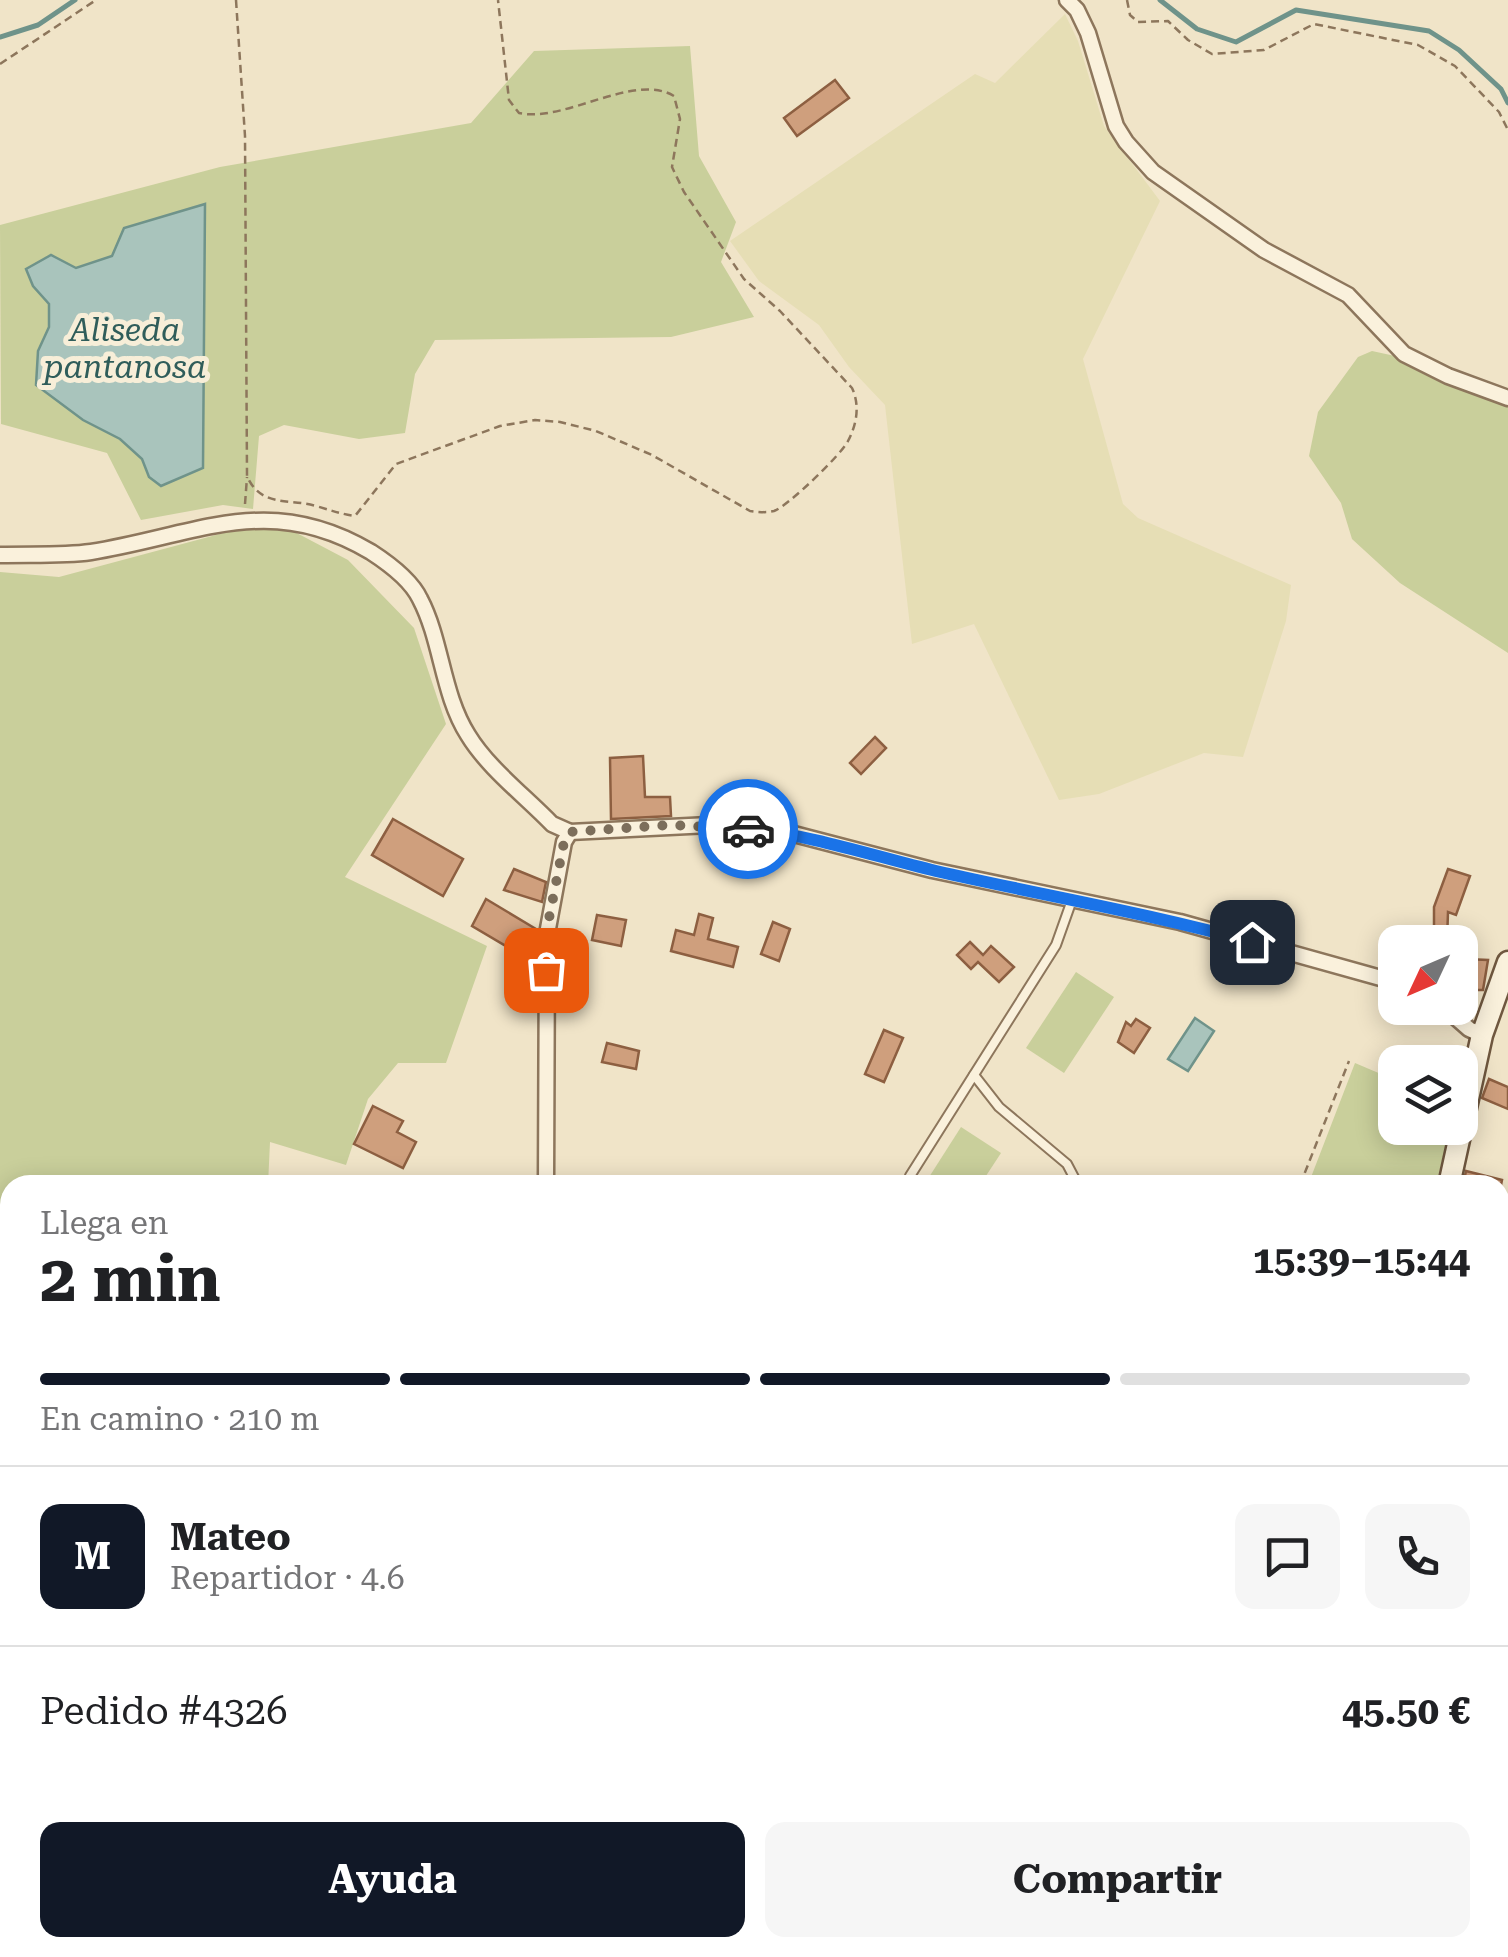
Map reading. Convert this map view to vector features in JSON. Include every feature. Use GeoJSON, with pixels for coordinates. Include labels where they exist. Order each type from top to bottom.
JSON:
{"type":"FeatureCollection","features":[{"type":"Feature","properties":{"kind":"street"},"geometry":{"type":"LineString","coordinates":[[1068,0],[1088,34],[1116,126],[1153,172],[1264,250],[1348,295],[1404,354],[1448,376],[1508,398]]}},
{"type":"Feature","properties":{"kind":"street"},"geometry":{"type":"LineString","coordinates":[[0,555],[88,552],[243,520],[308,524],[342,535],[379,557],[411,585],[421,600],[468,736],[552,824],[570,832],[689,825],[790,833],[932,870],[1180,922],[1378,977]]}},
{"type":"Feature","properties":{"kind":"street"},"geometry":{"type":"LineString","coordinates":[[546,1175],[546,934],[564,842],[570,832]]}},
{"type":"Feature","properties":{"kind":"street"},"geometry":{"type":"LineString","coordinates":[[1451,1175],[1482,1035],[1508,962]]}},
{"type":"Feature","properties":{"kind":"street"},"geometry":{"type":"LineString","coordinates":[[1464,1025],[1482,1035]]}},
{"type":"Feature","properties":{"kind":"lane"},"geometry":{"type":"LineString","coordinates":[[911,1175],[1056,945],[1072,900]]}},
{"type":"Feature","properties":{"kind":"lane"},"geometry":{"type":"LineString","coordinates":[[974,1075],[999,1108],[1067,1164],[1073,1175]]}},
{"type":"Feature","properties":{"kind":"path"},"geometry":{"type":"LineString","coordinates":[[0,64],[96,0]]}},
{"type":"Feature","properties":{"kind":"path"},"geometry":{"type":"LineString","coordinates":[[236,0],[245,136],[247,476],[243,520]]}},
{"type":"Feature","properties":{"kind":"path"},"geometry":{"type":"LineString","coordinates":[[247,476],[252,487],[266,499],[314,505],[355,516],[396,464],[500,426],[535,420],[596,431],[652,454],[750,510],[762,513],[780,507],[848,443],[856,419],[857,398],[852,388],[780,311],[744,279],[684,192],[672,167],[680,118],[674,96],[651,88],[565,109],[519,114],[508,100],[498,0]]}},
{"type":"Feature","properties":{"kind":"path"},"geometry":{"type":"LineString","coordinates":[[1127,0],[1130,15],[1138,22],[1168,21],[1188,40],[1212,54],[1264,50],[1314,24],[1418,46],[1455,66],[1499,112],[1508,130]]}},
{"type":"Feature","properties":{"kind":"path"},"geometry":{"type":"LineString","coordinates":[[1304,1175],[1349,1061]]}},
{"type":"Feature","properties":{"kind":"shaded area"},"geometry":{"type":"Polygon","coordinates":[[[1065,14],[1078,41],[1104,126],[1160,201],[1083,359],[1123,504],[1138,518],[1291,585],[1286,621],[1243,757],[1204,753],[1099,794],[1059,800],[974,624],[912,644],[885,405],[849,367],[819,325],[759,281],[730,241],[975,74],[995,83],[1065,14]]]}},
{"type":"Feature","properties":{"kind":"green space"},"geometry":{"type":"Polygon","coordinates":[[[690,46],[699,156],[736,222],[721,262],[754,317],[671,337],[435,340],[415,374],[405,433],[359,439],[284,425],[259,436],[253,509],[223,505],[141,520],[107,453],[1,424],[0,225],[220,167],[471,123],[534,51],[690,46]]]}},
{"type":"Feature","properties":{"kind":"green space"},"geometry":{"type":"Polygon","coordinates":[[[1372,351],[1395,356],[1437,378],[1508,405],[1508,653],[1400,583],[1352,539],[1341,503],[1309,456],[1318,412],[1358,357],[1372,351]]]}},
{"type":"Feature","properties":{"kind":"green space"},"geometry":{"type":"Polygon","coordinates":[[[272,520],[348,560],[414,628],[446,724],[345,877],[487,946],[446,1063],[398,1063],[368,1099],[346,1165],[270,1142],[268,1175],[0,1175],[0,572],[59,577],[272,520]]]}},
{"type":"Feature","properties":{"kind":"green space"},"geometry":{"type":"Polygon","coordinates":[[[1076,972],[1114,997],[1064,1073],[1026,1048],[1076,972]]]}},
{"type":"Feature","properties":{"kind":"green space"},"geometry":{"type":"Polygon","coordinates":[[[1355,1063],[1378,1073],[1378,1145],[1446,1145],[1438,1175],[1312,1175],[1355,1063]]]}},
{"type":"Feature","properties":{"kind":"green space"},"geometry":{"type":"Polygon","coordinates":[[[961,1127],[1001,1153],[987,1175],[930,1175],[961,1127]]]}},
{"type":"Feature","properties":{"kind":"water","name":"Aliseda pantanosa"},"geometry":{"type":"Polygon","coordinates":[[[205,204],[203,468],[161,486],[149,477],[142,459],[120,439],[83,420],[36,385],[38,351],[49,327],[49,304],[33,286],[26,269],[51,255],[76,268],[112,256],[124,228],[205,204]]]}},
{"type":"Feature","properties":{"kind":"water"},"geometry":{"type":"Polygon","coordinates":[[[1195,1018],[1214,1031],[1188,1071],[1168,1059],[1195,1018]]]}},
{"type":"Feature","properties":{"kind":"building"},"geometry":{"type":"Polygon","coordinates":[[[835,80],[849,98],[797,136],[784,118],[835,80]]]}},
{"type":"Feature","properties":{"kind":"building"},"geometry":{"type":"Polygon","coordinates":[[[875,737],[886,748],[861,774],[850,763],[875,737]]]}},
{"type":"Feature","properties":{"kind":"building"},"geometry":{"type":"Polygon","coordinates":[[[643,756],[645,797],[670,797],[671,816],[611,819],[610,758],[643,756]]]}},
{"type":"Feature","properties":{"kind":"building"},"geometry":{"type":"Polygon","coordinates":[[[393,819],[463,859],[443,896],[372,855],[393,819]]]}},
{"type":"Feature","properties":{"kind":"building"},"geometry":{"type":"Polygon","coordinates":[[[514,869],[546,882],[542,902],[504,890],[514,869]]]}},
{"type":"Feature","properties":{"kind":"building"},"geometry":{"type":"Polygon","coordinates":[[[1448,869],[1470,876],[1456,915],[1448,912],[1448,925],[1434,925],[1434,907],[1448,869]]]}},
{"type":"Feature","properties":{"kind":"building"},"geometry":{"type":"Polygon","coordinates":[[[486,899],[536,929],[526,958],[472,926],[486,899]]]}},
{"type":"Feature","properties":{"kind":"building"},"geometry":{"type":"Polygon","coordinates":[[[699,914],[713,918],[708,939],[738,947],[733,967],[671,951],[676,930],[694,935],[699,914]]]}},
{"type":"Feature","properties":{"kind":"building"},"geometry":{"type":"Polygon","coordinates":[[[597,915],[626,920],[621,946],[592,940],[597,915]]]}},
{"type":"Feature","properties":{"kind":"building"},"geometry":{"type":"Polygon","coordinates":[[[773,922],[790,929],[779,961],[761,954],[773,922]]]}},
{"type":"Feature","properties":{"kind":"building"},"geometry":{"type":"Polygon","coordinates":[[[970,942],[983,955],[991,946],[1014,967],[999,982],[978,962],[971,969],[957,955],[970,942]]]}},
{"type":"Feature","properties":{"kind":"building"},"geometry":{"type":"Polygon","coordinates":[[[1478,960],[1488,960],[1483,990],[1478,990],[1478,960]]]}},
{"type":"Feature","properties":{"kind":"building"},"geometry":{"type":"Polygon","coordinates":[[[1136,1019],[1150,1028],[1134,1053],[1118,1042],[1126,1022],[1131,1026],[1136,1019]]]}},
{"type":"Feature","properties":{"kind":"building"},"geometry":{"type":"Polygon","coordinates":[[[884,1030],[903,1038],[884,1082],[865,1074],[884,1030]]]}},
{"type":"Feature","properties":{"kind":"building"},"geometry":{"type":"Polygon","coordinates":[[[607,1043],[639,1051],[636,1069],[602,1062],[607,1043]]]}},
{"type":"Feature","properties":{"kind":"building"},"geometry":{"type":"Polygon","coordinates":[[[1489,1079],[1508,1087],[1508,1109],[1482,1098],[1489,1079]]]}},
{"type":"Feature","properties":{"kind":"building"},"geometry":{"type":"Polygon","coordinates":[[[373,1106],[403,1121],[397,1132],[416,1142],[403,1168],[354,1144],[373,1106]]]}},
{"type":"Feature","properties":{"kind":"waterway"},"geometry":{"type":"LineString","coordinates":[[0,37],[38,25],[75,0]]}},
{"type":"Feature","properties":{"kind":"waterway"},"geometry":{"type":"LineString","coordinates":[[1160,0],[1197,29],[1236,42],[1296,10],[1429,31],[1459,50],[1501,89],[1508,103]]}},
{"type":"Feature","properties":{"kind":"way so far"},"geometry":{"type":"LineString","coordinates":[[546,970],[546,934],[564,842],[570,832],[670,825],[748,829]]}},
{"type":"Feature","properties":{"kind":"route"},"geometry":{"type":"LineString","coordinates":[[748,829],[790,833],[932,870],[1180,922],[1252,942]]}}]}
